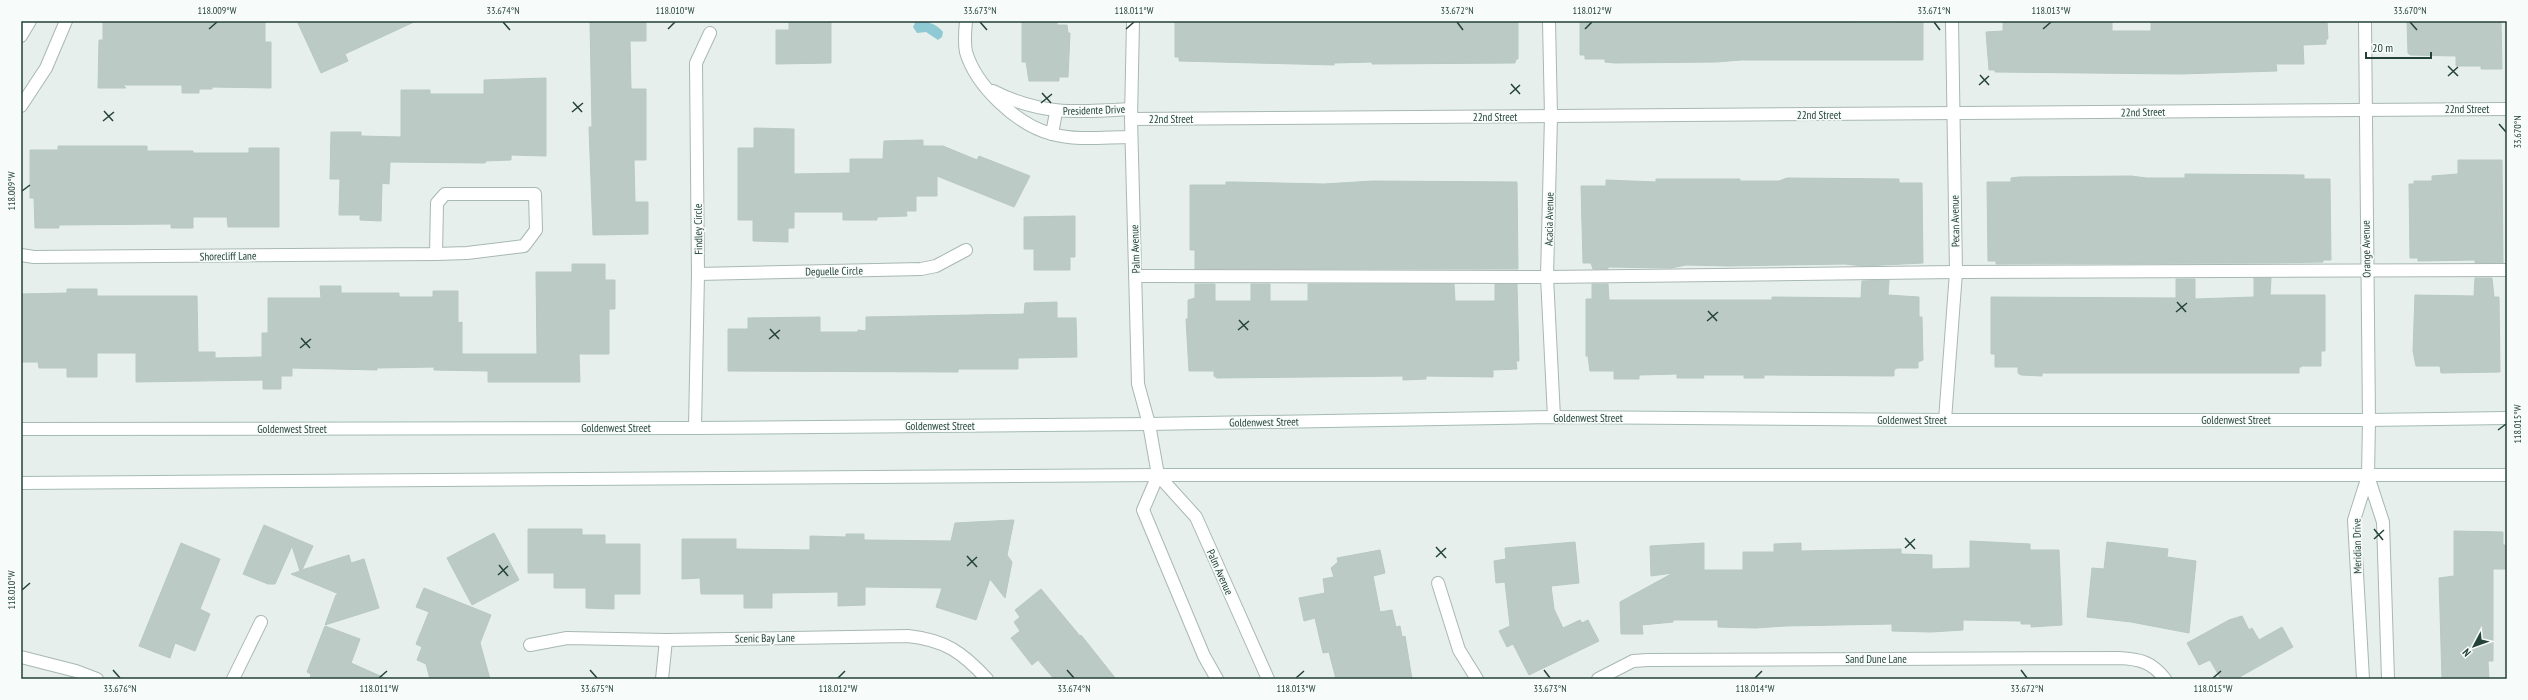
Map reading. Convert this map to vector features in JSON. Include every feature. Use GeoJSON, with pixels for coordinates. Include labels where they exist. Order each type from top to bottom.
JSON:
{"type":"FeatureCollection","features":[{"type":"Feature","properties":{"kind":"street"},"geometry":{"type":"LineString","coordinates":[[21,36],[30,21]]}},
{"type":"Feature","properties":{"kind":"street"},"geometry":{"type":"LineString","coordinates":[[21,106],[46,68],[66,21]]}},
{"type":"Feature","properties":{"kind":"street","name":"Presidente Drive"},"geometry":{"type":"LineString","coordinates":[[966,21],[965,38],[969,61],[977,76],[1022,121],[1052,134],[1076,138],[1131,137]]}},
{"type":"Feature","properties":{"kind":"street","name":"Palm Avenue"},"geometry":{"type":"LineString","coordinates":[[1133,21],[1131,137],[1138,384],[1158,475],[1196,517],[1268,679]]}},
{"type":"Feature","properties":{"kind":"street","name":"Acacia Avenue"},"geometry":{"type":"LineString","coordinates":[[1549,21],[1551,116],[1547,277],[1554,417]]}},
{"type":"Feature","properties":{"kind":"street","name":"Pecan Avenue"},"geometry":{"type":"LineString","coordinates":[[1945,420],[1956,272],[1952,21]]}},
{"type":"Feature","properties":{"kind":"street","name":"Orange Avenue"},"geometry":{"type":"LineString","coordinates":[[2365,21],[2366,271],[2369,420],[2368,476]]}},
{"type":"Feature","properties":{"kind":"street","name":"Findley Circle"},"geometry":{"type":"LineString","coordinates":[[695,428],[698,274],[696,63],[710,33]]}},
{"type":"Feature","properties":{"kind":"street","name":"Presidente Drive"},"geometry":{"type":"LineString","coordinates":[[989,89],[1030,105],[1056,112],[1131,114]]}},
{"type":"Feature","properties":{"kind":"street","name":"22nd Street"},"geometry":{"type":"LineString","coordinates":[[1131,114],[1551,116],[2507,109]]}},
{"type":"Feature","properties":{"kind":"street"},"geometry":{"type":"LineString","coordinates":[[1052,134],[1056,112]]}},
{"type":"Feature","properties":{"kind":"street","name":"Shorecliff Lane"},"geometry":{"type":"LineString","coordinates":[[21,255],[34,258],[436,254],[467,253],[524,246],[536,230],[535,194],[445,194],[437,203],[436,254]]}},
{"type":"Feature","properties":{"kind":"street","name":"Deguelle Circle"},"geometry":{"type":"LineString","coordinates":[[698,274],[921,269],[936,266],[966,250]]}},
{"type":"Feature","properties":{"kind":"street"},"geometry":{"type":"LineString","coordinates":[[1136,276],[1547,277],[1956,272],[2507,270]]}},
{"type":"Feature","properties":{"kind":"street","name":"Goldenwest Street"},"geometry":{"type":"LineString","coordinates":[[21,429],[695,428],[1148,424],[1554,417],[1945,420],[2369,420],[2507,418]]}},
{"type":"Feature","properties":{"kind":"street"},"geometry":{"type":"LineString","coordinates":[[1158,475],[1143,510],[1204,656],[1217,679]]}},
{"type":"Feature","properties":{"kind":"street"},"geometry":{"type":"LineString","coordinates":[[21,484],[1158,475],[2507,475]]}},
{"type":"Feature","properties":{"kind":"street"},"geometry":{"type":"LineString","coordinates":[[2368,476],[2383,522],[2388,679]]}},
{"type":"Feature","properties":{"kind":"street","name":"Meridian Drive"},"geometry":{"type":"LineString","coordinates":[[2363,679],[2354,520],[2368,476]]}},
{"type":"Feature","properties":{"kind":"street"},"geometry":{"type":"LineString","coordinates":[[1438,584],[1459,650],[1477,679]]}},
{"type":"Feature","properties":{"kind":"street"},"geometry":{"type":"LineString","coordinates":[[233,679],[261,622]]}},
{"type":"Feature","properties":{"kind":"street","name":"Scenic Bay Lane"},"geometry":{"type":"LineString","coordinates":[[530,645],[567,638],[666,640],[908,636],[933,638],[953,649],[973,664],[987,679]]}},
{"type":"Feature","properties":{"kind":"street"},"geometry":{"type":"LineString","coordinates":[[662,679],[666,640]]}},
{"type":"Feature","properties":{"kind":"street"},"geometry":{"type":"LineString","coordinates":[[21,657],[76,671],[97,679]]}},
{"type":"Feature","properties":{"kind":"street","name":"Sand Dune Lane"},"geometry":{"type":"LineString","coordinates":[[1598,679],[1633,661],[1648,660],[2119,658],[2140,659],[2156,667],[2165,679]]}},
{"type":"Feature","properties":{"kind":"water"},"geometry":{"type":"Polygon","coordinates":[[[916,21],[927,22],[937,26],[943,32],[942,37],[938,40],[926,32],[917,33],[913,27],[916,21]]]}},
{"type":"Feature","properties":{"kind":"building"},"geometry":{"type":"Polygon","coordinates":[[[103,21],[265,21],[265,42],[271,42],[271,88],[212,87],[212,89],[199,89],[199,93],[182,93],[182,85],[123,85],[126,88],[98,88],[99,40],[103,40],[103,21]]]}},
{"type":"Feature","properties":{"kind":"building"},"geometry":{"type":"Polygon","coordinates":[[[297,21],[416,21],[345,54],[348,61],[321,73],[297,21]]]}},
{"type":"Feature","properties":{"kind":"building"},"geometry":{"type":"Polygon","coordinates":[[[590,21],[646,21],[646,41],[630,41],[631,89],[646,89],[646,160],[634,160],[635,202],[648,202],[648,234],[593,235],[589,127],[592,127],[590,21]]]}},
{"type":"Feature","properties":{"kind":"building"},"geometry":{"type":"Polygon","coordinates":[[[789,21],[831,21],[831,63],[776,64],[776,30],[789,30],[789,21]]]}},
{"type":"Feature","properties":{"kind":"building"},"geometry":{"type":"Polygon","coordinates":[[[1022,21],[1057,21],[1057,25],[1067,25],[1068,33],[1070,33],[1068,77],[1059,77],[1059,81],[1029,81],[1026,62],[1022,62],[1022,21]]]}},
{"type":"Feature","properties":{"kind":"building"},"geometry":{"type":"Polygon","coordinates":[[[1175,21],[1518,21],[1518,59],[1516,59],[1515,63],[1372,64],[1372,62],[1334,63],[1334,65],[1179,61],[1179,57],[1175,57],[1175,21]]]}},
{"type":"Feature","properties":{"kind":"building"},"geometry":{"type":"Polygon","coordinates":[[[1580,21],[1854,21],[1854,23],[1896,23],[1896,21],[1923,21],[1923,60],[1605,62],[1605,59],[1585,59],[1585,55],[1580,55],[1580,21]]]}},
{"type":"Feature","properties":{"kind":"building"},"geometry":{"type":"Polygon","coordinates":[[[2003,21],[2112,21],[2112,31],[2151,31],[2151,21],[2327,21],[2328,39],[2326,39],[2326,44],[2303,45],[2304,64],[2276,64],[2277,71],[2180,74],[1995,72],[1995,70],[1989,70],[1986,32],[2003,31],[2003,21]]]}},
{"type":"Feature","properties":{"kind":"building"},"geometry":{"type":"Polygon","coordinates":[[[2407,21],[2501,21],[2502,69],[2481,69],[2481,66],[2456,66],[2456,56],[2410,55],[2408,53],[2407,21]]]}},
{"type":"Feature","properties":{"kind":"building"},"geometry":{"type":"Polygon","coordinates":[[[546,78],[546,156],[511,155],[511,160],[486,161],[485,163],[390,162],[389,184],[382,183],[381,221],[360,220],[360,215],[339,215],[340,179],[330,179],[331,132],[361,132],[361,136],[401,137],[401,90],[430,90],[430,94],[484,94],[484,80],[546,78]]]}},
{"type":"Feature","properties":{"kind":"building"},"geometry":{"type":"Polygon","coordinates":[[[754,128],[794,129],[794,174],[850,173],[850,159],[883,159],[884,141],[923,140],[923,146],[943,146],[977,160],[979,156],[1030,176],[1014,207],[937,176],[937,196],[916,196],[916,211],[906,211],[907,216],[877,217],[877,220],[843,220],[843,212],[794,212],[794,228],[788,228],[788,242],[753,241],[753,220],[738,220],[738,148],[754,148],[754,128]]]}},
{"type":"Feature","properties":{"kind":"building"},"geometry":{"type":"Polygon","coordinates":[[[58,146],[147,146],[147,151],[193,151],[193,153],[249,153],[249,148],[279,148],[279,227],[228,227],[227,217],[193,217],[193,228],[171,228],[171,224],[59,225],[59,228],[35,228],[34,198],[30,198],[30,150],[58,150],[58,146]]]}},
{"type":"Feature","properties":{"kind":"building"},"geometry":{"type":"Polygon","coordinates":[[[2458,160],[2502,160],[2503,263],[2475,263],[2475,260],[2418,261],[2418,258],[2410,258],[2409,184],[2414,184],[2414,181],[2432,181],[2432,176],[2458,174],[2458,160]]]}},
{"type":"Feature","properties":{"kind":"building"},"geometry":{"type":"Polygon","coordinates":[[[2185,174],[2304,175],[2304,179],[2330,179],[2331,260],[2323,260],[2323,262],[2272,263],[1996,264],[1996,261],[1988,261],[1987,182],[2011,182],[2011,178],[2019,177],[2131,176],[2146,178],[2185,178],[2185,174]]]}},
{"type":"Feature","properties":{"kind":"building"},"geometry":{"type":"Polygon","coordinates":[[[1787,178],[1899,179],[1899,183],[1922,183],[1923,263],[1863,266],[1845,264],[1729,266],[1686,265],[1671,268],[1608,267],[1608,269],[1593,269],[1591,263],[1583,263],[1581,186],[1606,186],[1606,180],[1656,182],[1656,179],[1740,179],[1740,181],[1779,181],[1787,178]]]}},
{"type":"Feature","properties":{"kind":"building"},"geometry":{"type":"Polygon","coordinates":[[[1373,181],[1517,182],[1518,269],[1195,269],[1195,250],[1190,250],[1190,185],[1226,185],[1226,182],[1324,184],[1373,181]]]}},
{"type":"Feature","properties":{"kind":"building"},"geometry":{"type":"Polygon","coordinates":[[[1075,216],[1075,257],[1070,257],[1070,270],[1034,270],[1034,249],[1024,249],[1024,217],[1075,216]]]}},
{"type":"Feature","properties":{"kind":"building"},"geometry":{"type":"Polygon","coordinates":[[[572,264],[605,264],[605,280],[615,280],[615,309],[609,309],[609,354],[579,354],[580,382],[488,382],[488,371],[434,370],[434,367],[377,368],[377,370],[292,368],[292,376],[281,376],[281,389],[263,389],[263,380],[136,382],[136,353],[97,353],[97,377],[67,377],[67,368],[39,368],[38,362],[21,362],[21,294],[67,293],[67,289],[97,289],[97,296],[197,296],[198,352],[215,352],[215,358],[262,357],[262,333],[268,333],[268,298],[321,298],[320,286],[341,286],[341,293],[399,293],[399,297],[433,297],[433,291],[458,291],[458,323],[462,322],[462,354],[537,354],[536,272],[572,272],[572,264]]]}},
{"type":"Feature","properties":{"kind":"building"},"geometry":{"type":"Polygon","coordinates":[[[2254,278],[2271,278],[2270,295],[2325,295],[2325,351],[2321,351],[2321,366],[2302,366],[2299,368],[2299,373],[2042,373],[2042,376],[2021,375],[2018,373],[2018,367],[1995,367],[1995,354],[1991,354],[1991,297],[2176,298],[2176,279],[2195,279],[2195,299],[2254,297],[2254,278]]]}},
{"type":"Feature","properties":{"kind":"building"},"geometry":{"type":"Polygon","coordinates":[[[2475,278],[2492,278],[2494,297],[2499,297],[2500,372],[2441,373],[2440,366],[2416,366],[2413,351],[2415,295],[2474,296],[2475,278]]]}},
{"type":"Feature","properties":{"kind":"building"},"geometry":{"type":"Polygon","coordinates":[[[1889,280],[1888,295],[1919,297],[1919,317],[1922,317],[1923,360],[1918,362],[1918,368],[1897,368],[1894,370],[1894,376],[1764,375],[1764,378],[1744,378],[1744,375],[1703,375],[1704,378],[1677,378],[1677,374],[1639,375],[1639,379],[1614,379],[1614,371],[1590,371],[1588,356],[1586,356],[1586,299],[1592,299],[1592,284],[1608,284],[1609,300],[1772,300],[1772,297],[1861,298],[1862,281],[1889,280]]]}},
{"type":"Feature","properties":{"kind":"building"},"geometry":{"type":"Polygon","coordinates":[[[1195,284],[1215,284],[1215,301],[1251,301],[1251,284],[1270,284],[1270,301],[1308,301],[1308,284],[1454,284],[1455,301],[1495,301],[1495,284],[1517,284],[1519,361],[1516,361],[1517,369],[1493,370],[1493,377],[1426,376],[1426,379],[1403,380],[1403,376],[1217,378],[1214,376],[1214,371],[1189,371],[1186,319],[1188,319],[1188,300],[1195,298],[1195,284]]]}},
{"type":"Feature","properties":{"kind":"building"},"geometry":{"type":"Polygon","coordinates":[[[1057,302],[1057,318],[1076,318],[1077,357],[1018,358],[1018,369],[958,369],[958,372],[728,371],[728,329],[748,329],[748,318],[820,317],[820,332],[858,332],[858,330],[866,331],[866,317],[1024,314],[1025,303],[1057,302]]]}},
{"type":"Feature","properties":{"kind":"building"},"geometry":{"type":"Polygon","coordinates":[[[1014,520],[1007,555],[1012,562],[1005,598],[990,579],[976,620],[936,607],[942,588],[865,587],[865,605],[838,606],[838,592],[772,593],[772,608],[744,608],[744,594],[701,594],[700,578],[682,579],[682,539],[736,539],[736,549],[810,550],[810,536],[846,537],[846,534],[864,534],[864,540],[951,541],[955,523],[1014,520]]]}},
{"type":"Feature","properties":{"kind":"building"},"geometry":{"type":"Polygon","coordinates":[[[264,525],[313,546],[302,570],[349,555],[351,563],[364,559],[379,608],[325,625],[336,595],[339,594],[291,574],[300,571],[292,546],[275,584],[268,584],[243,574],[264,525]]]}},
{"type":"Feature","properties":{"kind":"building"},"geometry":{"type":"Polygon","coordinates":[[[528,529],[582,529],[582,535],[605,535],[605,544],[640,544],[640,594],[614,594],[614,609],[586,608],[586,588],[554,588],[554,573],[528,573],[528,529]]]}},
{"type":"Feature","properties":{"kind":"building"},"geometry":{"type":"Polygon","coordinates":[[[2454,531],[2503,532],[2503,545],[2506,545],[2506,569],[2493,569],[2493,661],[2488,661],[2489,679],[2442,679],[2439,578],[2454,576],[2454,531]]]}},
{"type":"Feature","properties":{"kind":"building"},"geometry":{"type":"Polygon","coordinates":[[[494,533],[519,580],[472,605],[447,558],[494,533]]]}},
{"type":"Feature","properties":{"kind":"building"},"geometry":{"type":"Polygon","coordinates":[[[1970,541],[2030,544],[2030,550],[2059,550],[2062,625],[2031,627],[2031,624],[2021,624],[2021,621],[1963,620],[1963,630],[1931,632],[1892,631],[1892,624],[1756,628],[1718,627],[1718,620],[1673,620],[1673,622],[1642,625],[1643,634],[1621,634],[1620,602],[1673,573],[1651,576],[1650,546],[1704,543],[1704,570],[1743,570],[1743,552],[1774,552],[1774,544],[1801,543],[1801,551],[1901,549],[1901,554],[1932,555],[1932,569],[1970,568],[1970,541]]]}},
{"type":"Feature","properties":{"kind":"building"},"geometry":{"type":"Polygon","coordinates":[[[1575,542],[1579,583],[1551,586],[1554,609],[1563,628],[1580,620],[1582,623],[1588,620],[1599,641],[1529,675],[1513,644],[1507,647],[1499,631],[1510,626],[1505,582],[1496,583],[1494,561],[1506,559],[1505,548],[1575,542]]]}},
{"type":"Feature","properties":{"kind":"building"},"geometry":{"type":"Polygon","coordinates":[[[2107,542],[2168,549],[2167,557],[2196,561],[2189,633],[2131,622],[2087,617],[2092,568],[2104,569],[2107,542]]]}},
{"type":"Feature","properties":{"kind":"building"},"geometry":{"type":"Polygon","coordinates":[[[181,543],[220,559],[200,609],[210,614],[195,651],[175,643],[170,658],[139,646],[181,543]]]}},
{"type":"Feature","properties":{"kind":"building"},"geometry":{"type":"Polygon","coordinates":[[[1380,550],[1385,573],[1373,576],[1380,612],[1392,610],[1396,627],[1400,626],[1402,637],[1405,636],[1412,679],[1336,679],[1329,652],[1323,653],[1315,618],[1304,621],[1299,598],[1325,593],[1323,579],[1334,577],[1331,568],[1338,562],[1337,558],[1380,550]]]}},
{"type":"Feature","properties":{"kind":"building"},"geometry":{"type":"Polygon","coordinates":[[[424,588],[491,615],[480,643],[490,679],[430,679],[426,664],[417,660],[422,647],[416,644],[429,612],[416,607],[424,588]]]}},
{"type":"Feature","properties":{"kind":"building"},"geometry":{"type":"Polygon","coordinates":[[[1041,589],[1080,636],[1081,635],[1116,679],[1054,679],[1038,660],[1032,665],[1011,638],[1020,631],[1014,622],[1020,617],[1015,610],[1041,589]]]}},
{"type":"Feature","properties":{"kind":"building"},"geometry":{"type":"Polygon","coordinates":[[[2242,616],[2249,630],[2252,628],[2259,640],[2282,627],[2293,647],[2236,679],[2221,679],[2210,660],[2199,665],[2187,643],[2229,620],[2242,616]]]}},
{"type":"Feature","properties":{"kind":"building"},"geometry":{"type":"Polygon","coordinates":[[[325,626],[360,639],[351,663],[387,679],[310,679],[311,674],[307,672],[325,626]]]}}]}
